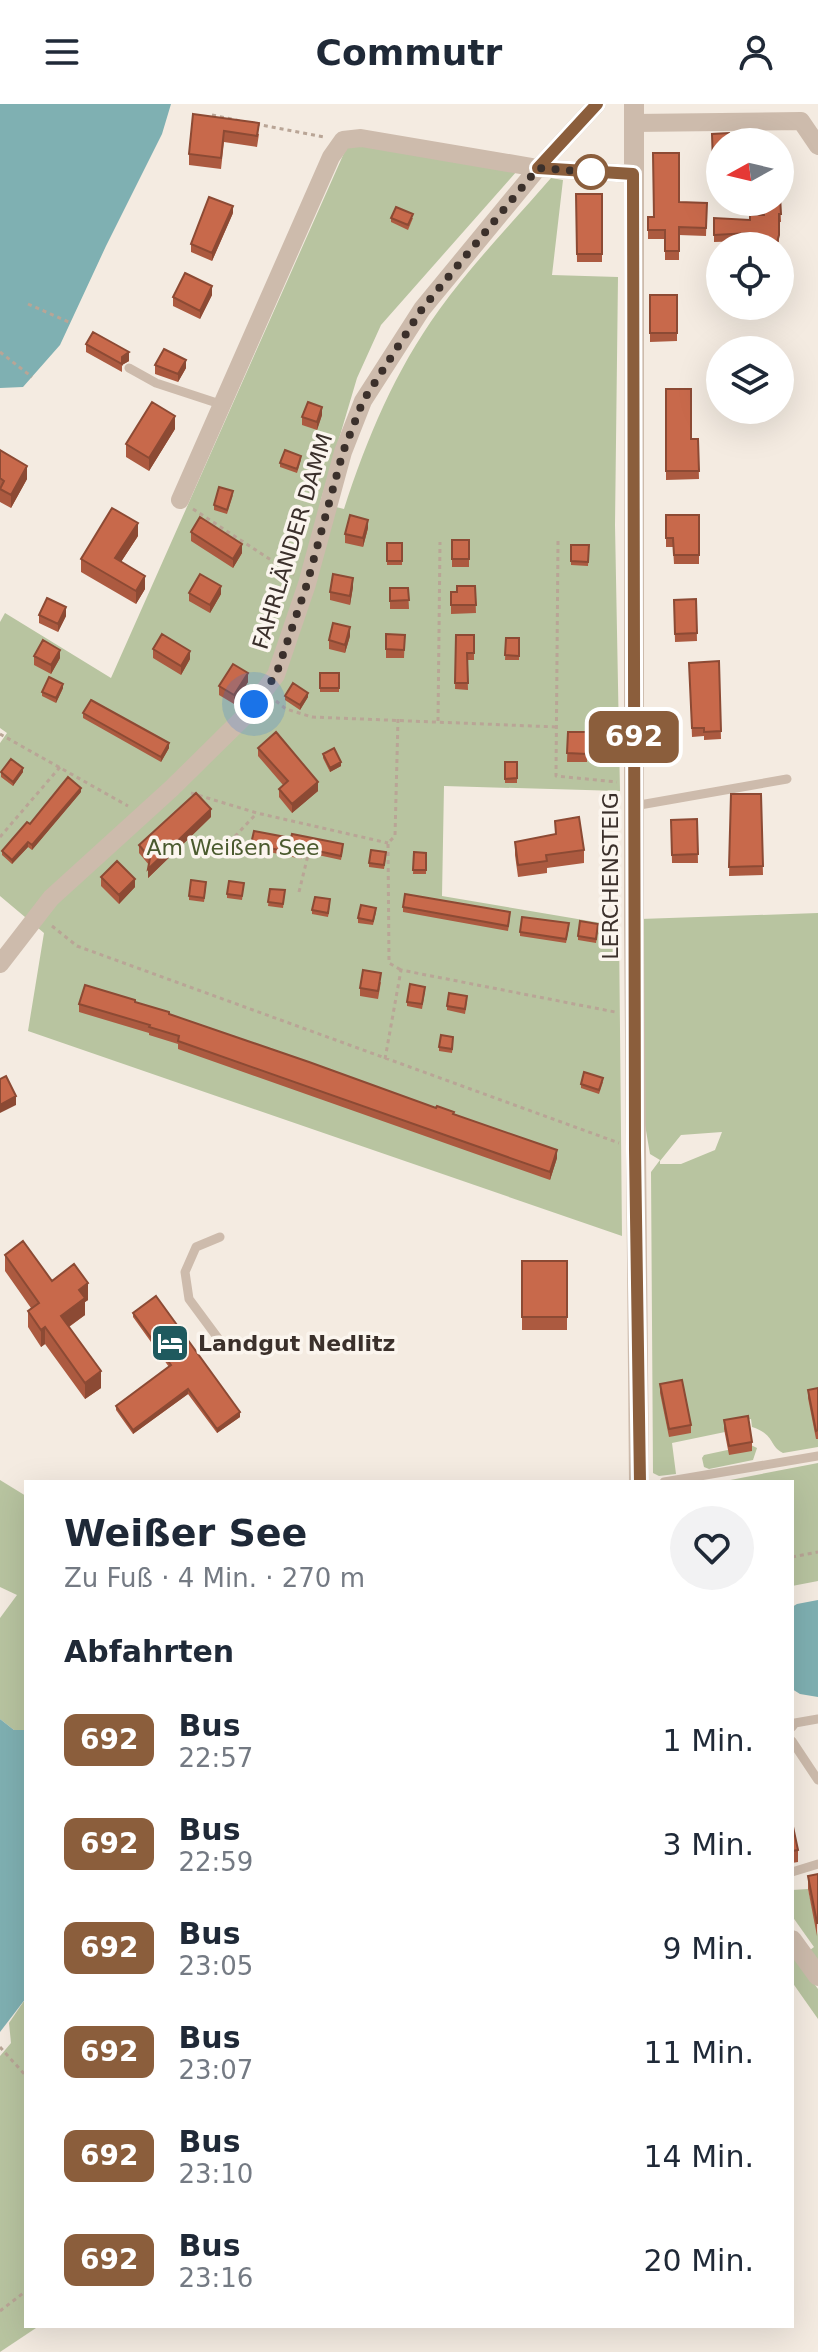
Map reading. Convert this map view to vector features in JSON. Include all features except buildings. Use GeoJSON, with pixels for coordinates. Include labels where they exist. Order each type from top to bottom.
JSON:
{"type":"FeatureCollection","features":[{"type":"Feature","properties":{"kind":"street","name":"FAHRLÄNDER DAMM"},"geometry":{"type":"LineString","coordinates":[[0,964],[51,898],[172,788],[244,717],[276,675],[307,584],[343,452],[363,401],[422,309],[538,168],[597,104]]}},
{"type":"Feature","properties":{"kind":"street"},"geometry":{"type":"LineString","coordinates":[[634,114],[801,121],[818,146]]}},
{"type":"Feature","properties":{"kind":"street","name":"LERCHENSTEIG"},"geometry":{"type":"LineString","coordinates":[[634,114],[635,1143],[639,1480]]}},
{"type":"Feature","properties":{"kind":"street"},"geometry":{"type":"LineString","coordinates":[[180,500],[331,157],[343,140],[361,138],[538,168],[633,174]]}},
{"type":"Feature","properties":{"kind":"street"},"geometry":{"type":"LineString","coordinates":[[794,1943],[818,1976]]}},
{"type":"Feature","properties":{"kind":"lane"},"geometry":{"type":"LineString","coordinates":[[129,368],[156,383],[220,404]]}},
{"type":"Feature","properties":{"kind":"lane"},"geometry":{"type":"LineString","coordinates":[[634,806],[787,779]]}},
{"type":"Feature","properties":{"kind":"lane"},"geometry":{"type":"LineString","coordinates":[[220,1237],[196,1247],[185,1272],[189,1299],[226,1349]]}},
{"type":"Feature","properties":{"kind":"lane"},"geometry":{"type":"LineString","coordinates":[[676,1480],[818,1456]]}},
{"type":"Feature","properties":{"kind":"lane"},"geometry":{"type":"LineString","coordinates":[[794,1724],[818,1719]]}},
{"type":"Feature","properties":{"kind":"lane"},"geometry":{"type":"LineString","coordinates":[[794,1744],[818,1780]]}},
{"type":"Feature","properties":{"kind":"lane"},"geometry":{"type":"LineString","coordinates":[[794,1871],[818,1864]]}},
{"type":"Feature","properties":{"kind":"path"},"geometry":{"type":"LineString","coordinates":[[212,115],[241,121]]}},
{"type":"Feature","properties":{"kind":"path"},"geometry":{"type":"LineString","coordinates":[[256,124],[343,140]]}},
{"type":"Feature","properties":{"kind":"path"},"geometry":{"type":"LineString","coordinates":[[28,304],[71,323]]}},
{"type":"Feature","properties":{"kind":"path"},"geometry":{"type":"LineString","coordinates":[[0,352],[32,377]]}},
{"type":"Feature","properties":{"kind":"path"},"geometry":{"type":"LineString","coordinates":[[180,500],[307,584]]}},
{"type":"Feature","properties":{"kind":"path"},"geometry":{"type":"LineString","coordinates":[[558,541],[556,776],[634,783]]}},
{"type":"Feature","properties":{"kind":"path"},"geometry":{"type":"LineString","coordinates":[[438,721],[440,542]]}},
{"type":"Feature","properties":{"kind":"path"},"geometry":{"type":"LineString","coordinates":[[264,691],[286,709],[312,717],[557,727]]}},
{"type":"Feature","properties":{"kind":"path"},"geometry":{"type":"LineString","coordinates":[[398,719],[395,836],[388,843],[389,963],[401,970],[615,1012]]}},
{"type":"Feature","properties":{"kind":"path"},"geometry":{"type":"LineString","coordinates":[[0,734],[141,813]]}},
{"type":"Feature","properties":{"kind":"path"},"geometry":{"type":"LineString","coordinates":[[0,837],[60,767]]}},
{"type":"Feature","properties":{"kind":"path"},"geometry":{"type":"LineString","coordinates":[[172,788],[257,813],[388,843]]}},
{"type":"Feature","properties":{"kind":"path"},"geometry":{"type":"LineString","coordinates":[[224,848],[257,813]]}},
{"type":"Feature","properties":{"kind":"path"},"geometry":{"type":"LineString","coordinates":[[299,892],[312,840]]}},
{"type":"Feature","properties":{"kind":"path"},"geometry":{"type":"LineString","coordinates":[[35,916],[77,946],[617,1142],[635,1143]]}},
{"type":"Feature","properties":{"kind":"path"},"geometry":{"type":"LineString","coordinates":[[385,1060],[401,970]]}},
{"type":"Feature","properties":{"kind":"path"},"geometry":{"type":"LineString","coordinates":[[794,1557],[818,1552]]}},
{"type":"Feature","properties":{"kind":"path"},"geometry":{"type":"LineString","coordinates":[[0,2047],[24,2074]]}},
{"type":"Feature","properties":{"kind":"path"},"geometry":{"type":"LineString","coordinates":[[0,2311],[24,2293]]}},
{"type":"Feature","properties":{"kind":"green space","name":"Am Weißen See"},"geometry":{"type":"Polygon","coordinates":[[[348,144],[517,171],[381,325],[357,378],[320,503],[344,509],[384,406],[423,333],[465,276],[551,178],[563,180],[552,275],[618,277],[615,525],[620,791],[444,786],[442,896],[619,926],[622,1236],[28,1031],[44,933],[0,896],[0,743],[7,733],[0,728],[0,622],[5,613],[111,678],[348,144]]]}},
{"type":"Feature","properties":{"kind":"green space"},"geometry":{"type":"Polygon","coordinates":[[[818,913],[818,1447],[783,1453],[765,1433],[752,1427],[751,1419],[738,1421],[725,1432],[672,1443],[676,1474],[659,1476],[653,1473],[651,1172],[660,1160],[650,1154],[644,1119],[640,919],[818,913]],[[722,1132],[681,1135],[660,1164],[681,1164],[715,1150],[722,1132]]]}},
{"type":"Feature","properties":{"kind":"green space"},"geometry":{"type":"Polygon","coordinates":[[[751,1445],[757,1448],[753,1460],[709,1469],[704,1467],[704,1455],[751,1445]]]}},
{"type":"Feature","properties":{"kind":"green space"},"geometry":{"type":"Polygon","coordinates":[[[818,1463],[818,1581],[794,1586],[794,1480],[730,1480],[818,1463]]]}},
{"type":"Feature","properties":{"kind":"green space"},"geometry":{"type":"Polygon","coordinates":[[[0,1480],[24,1495],[24,1730],[14,1730],[0,1719],[0,1618],[17,1595],[0,1587],[0,1480]]]}},
{"type":"Feature","properties":{"kind":"green space"},"geometry":{"type":"Polygon","coordinates":[[[808,1889],[818,1935],[818,1961],[810,1950],[814,1947],[794,1919],[794,1890],[808,1889]]]}},
{"type":"Feature","properties":{"kind":"green space"},"geometry":{"type":"Polygon","coordinates":[[[794,1956],[818,1989],[818,2019],[794,1985],[794,1956]]]}},
{"type":"Feature","properties":{"kind":"green space"},"geometry":{"type":"Polygon","coordinates":[[[24,2001],[24,2328],[36,2328],[0,2352],[0,2056],[11,2043],[9,2023],[24,2001]]]}},
{"type":"Feature","properties":{"kind":"water"},"geometry":{"type":"Polygon","coordinates":[[[0,104],[171,104],[162,134],[60,345],[23,387],[0,388],[0,104]]]}},
{"type":"Feature","properties":{"kind":"water"},"geometry":{"type":"Polygon","coordinates":[[[818,1600],[818,1697],[794,1690],[794,1606],[818,1600]]]}},
{"type":"Feature","properties":{"kind":"water"},"geometry":{"type":"Polygon","coordinates":[[[0,1719],[14,1730],[24,1730],[24,2001],[0,2032],[0,1719]]]}},
{"type":"Feature","properties":{"kind":"bus line","name":"692"},"geometry":{"type":"LineString","coordinates":[[597,104],[538,168],[633,174],[635,1150],[640,1480]]}},
{"type":"Feature","properties":{"kind":"place","name":"Landgut Nedlitz"},"geometry":{"type":"Point","coordinates":[170,1343]}},
{"type":"Feature","properties":{"kind":"route"},"geometry":{"type":"LineString","coordinates":[[254,704],[276,675],[307,584],[343,452],[363,401],[386,362],[422,309],[538,168],[591,172]]}}]}
